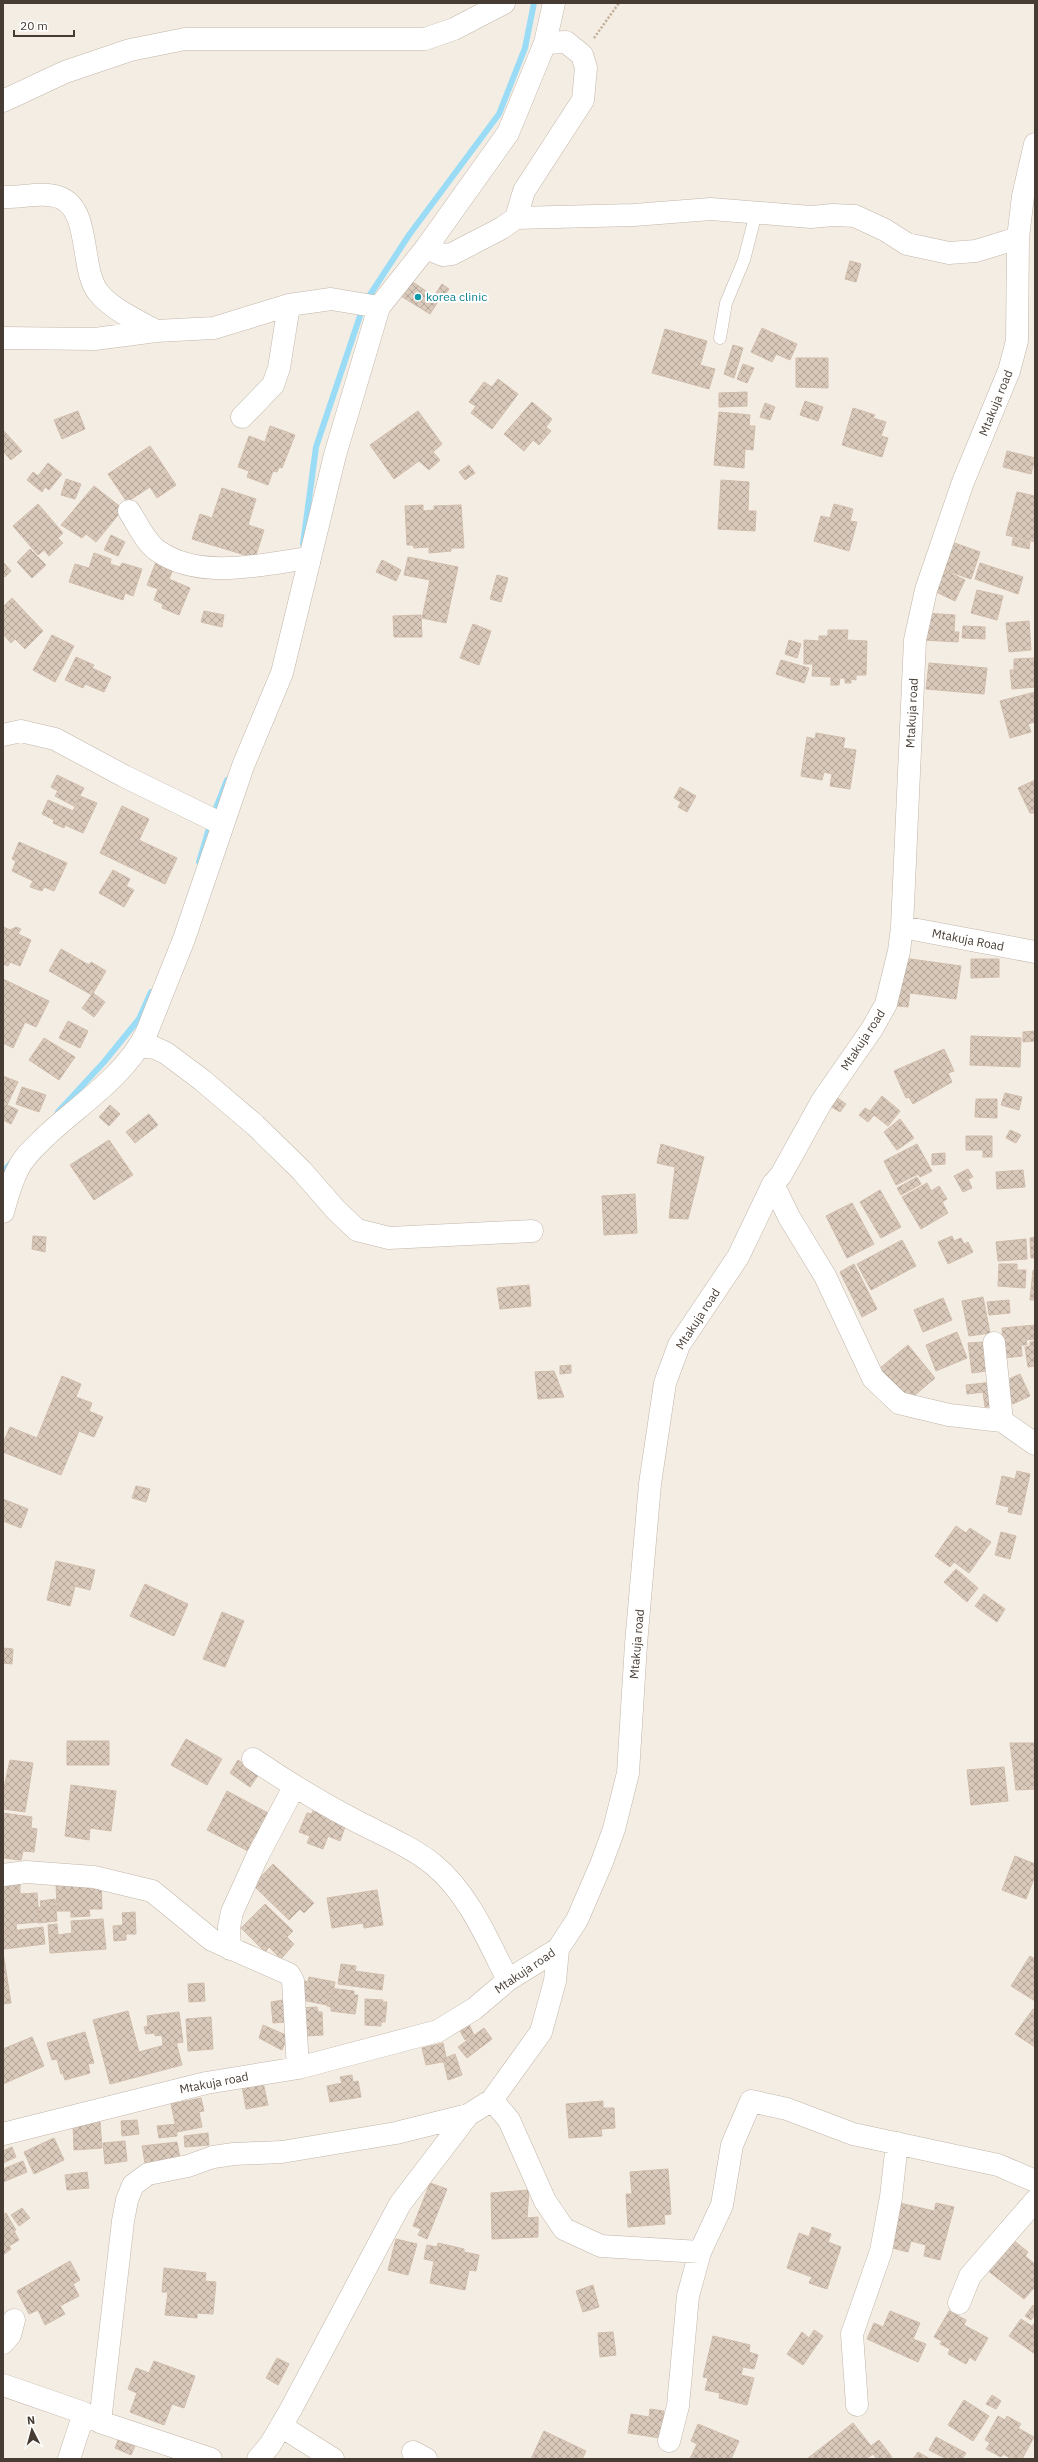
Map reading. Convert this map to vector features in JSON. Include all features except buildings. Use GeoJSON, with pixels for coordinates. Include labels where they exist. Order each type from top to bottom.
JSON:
{"type":"FeatureCollection","features":[{"type":"Feature","properties":{"kind":"street"},"geometry":{"type":"LineString","coordinates":[[3,101],[65,72],[153,44],[185,39],[425,38],[454,29],[504,3]]}},
{"type":"Feature","properties":{"kind":"street"},"geometry":{"type":"LineString","coordinates":[[3,1212],[7,1178],[17,1169],[35,1147],[111,1079],[140,1046],[184,939],[243,766],[282,673],[335,455],[380,307],[426,248],[508,133],[545,43],[554,3]]}},
{"type":"Feature","properties":{"kind":"street"},"geometry":{"type":"LineString","coordinates":[[516,218],[524,191],[583,100],[586,68],[582,55],[566,42],[545,43]]}},
{"type":"Feature","properties":{"kind":"street","name":"Mtakuja road"},"geometry":{"type":"LineString","coordinates":[[3,2134],[206,2083],[298,2068],[438,2031],[474,2009],[508,1980],[558,1948],[577,1920],[602,1862],[614,1829],[628,1773],[636,1644],[650,1484],[664,1383],[679,1345],[738,1257],[773,1184],[781,1175],[822,1101],[872,1029],[886,1004],[899,951],[902,927],[915,640],[926,590],[961,489],[1010,371],[1017,341],[1018,238],[1023,196],[1035,144]]}},
{"type":"Feature","properties":{"kind":"street"},"geometry":{"type":"LineString","coordinates":[[3,197],[39,195],[61,198],[73,209],[97,292],[111,305],[156,331]]}},
{"type":"Feature","properties":{"kind":"street"},"geometry":{"type":"LineString","coordinates":[[426,248],[443,255],[452,254],[502,228],[516,218],[634,215],[711,209],[756,213],[855,216],[885,230],[908,244],[949,253],[976,251],[1018,238]]}},
{"type":"Feature","properties":{"kind":"street"},"geometry":{"type":"LineString","coordinates":[[3,338],[51,340],[95,339],[156,331],[214,328],[289,305],[331,299],[380,307]]}},
{"type":"Feature","properties":{"kind":"street"},"geometry":{"type":"LineString","coordinates":[[242,417],[273,385],[279,368],[289,305]]}},
{"type":"Feature","properties":{"kind":"street"},"geometry":{"type":"LineString","coordinates":[[129,511],[157,550],[198,566],[236,567],[301,559],[309,562]]}},
{"type":"Feature","properties":{"kind":"street"},"geometry":{"type":"LineString","coordinates":[[3,735],[21,731],[55,738],[124,776],[222,824]]}},
{"type":"Feature","properties":{"kind":"street","name":"Mtakuja Road"},"geometry":{"type":"LineString","coordinates":[[902,927],[1035,952]]}},
{"type":"Feature","properties":{"kind":"street"},"geometry":{"type":"LineString","coordinates":[[140,1046],[155,1048],[166,1053],[202,1080],[255,1125],[301,1170],[336,1210],[357,1230],[389,1238],[532,1231]]}},
{"type":"Feature","properties":{"kind":"street"},"geometry":{"type":"LineString","coordinates":[[773,1184],[789,1217],[825,1276],[872,1378],[899,1403],[949,1415],[1002,1421],[1035,1444]]}},
{"type":"Feature","properties":{"kind":"street"},"geometry":{"type":"LineString","coordinates":[[994,1343],[1002,1421]]}},
{"type":"Feature","properties":{"kind":"street"},"geometry":{"type":"LineString","coordinates":[[253,1759],[294,1787],[408,1847],[434,1865],[450,1881],[464,1901],[482,1929],[508,1980]]}},
{"type":"Feature","properties":{"kind":"street"},"geometry":{"type":"LineString","coordinates":[[230,1949],[229,1927],[232,1912],[257,1857],[294,1787]]}},
{"type":"Feature","properties":{"kind":"street"},"geometry":{"type":"LineString","coordinates":[[3,1875],[26,1872],[94,1877],[152,1891],[203,1934],[230,1949],[289,1974],[294,1981],[298,2068]]}},
{"type":"Feature","properties":{"kind":"street"},"geometry":{"type":"LineString","coordinates":[[69,2459],[92,2417],[123,2221],[127,2200],[133,2185],[148,2174],[188,2166],[213,2157],[234,2154],[282,2152],[388,2134],[468,2115],[492,2100],[541,2032],[556,1981],[558,1948]]}},
{"type":"Feature","properties":{"kind":"street"},"geometry":{"type":"LineString","coordinates":[[492,2100],[509,2120],[545,2201],[564,2229],[601,2246],[700,2252]]}},
{"type":"Feature","properties":{"kind":"street"},"geometry":{"type":"LineString","coordinates":[[669,2441],[678,2406],[688,2296],[700,2252],[722,2205],[732,2145],[751,2101],[787,2109],[852,2134],[998,2165],[1035,2181]]}},
{"type":"Feature","properties":{"kind":"street"},"geometry":{"type":"LineString","coordinates":[[258,2459],[270,2445],[281,2426],[400,2204],[468,2115]]}},
{"type":"Feature","properties":{"kind":"street"},"geometry":{"type":"LineString","coordinates":[[856,2405],[852,2334],[881,2250],[891,2197],[897,2143]]}},
{"type":"Feature","properties":{"kind":"street"},"geometry":{"type":"LineString","coordinates":[[959,2303],[970,2276],[1035,2201]]}},
{"type":"Feature","properties":{"kind":"street"},"geometry":{"type":"LineString","coordinates":[[3,2343],[10,2335],[14,2320]]}},
{"type":"Feature","properties":{"kind":"street"},"geometry":{"type":"LineString","coordinates":[[3,2385],[211,2459]]}},
{"type":"Feature","properties":{"kind":"street"},"geometry":{"type":"LineString","coordinates":[[281,2426],[333,2459]]}},
{"type":"Feature","properties":{"kind":"lane"},"geometry":{"type":"LineString","coordinates":[[720,338],[726,303],[744,260],[756,213]]}},
{"type":"Feature","properties":{"kind":"path"},"geometry":{"type":"LineString","coordinates":[[582,55],[619,3]]}},
{"type":"Feature","properties":{"kind":"waterway"},"geometry":{"type":"LineString","coordinates":[[303,544],[316,447],[364,304],[409,235],[499,114],[525,48],[534,3]]}},
{"type":"Feature","properties":{"kind":"waterway"},"geometry":{"type":"LineString","coordinates":[[199,862],[212,818],[227,780]]}},
{"type":"Feature","properties":{"kind":"waterway"},"geometry":{"type":"LineString","coordinates":[[58,1112],[104,1062],[139,1019],[151,992]]}},
{"type":"Feature","properties":{"kind":"waterway"},"geometry":{"type":"LineString","coordinates":[[3,1172],[11,1163]]}},
{"type":"Feature","properties":{"kind":"place","name":"korea clinic"},"geometry":{"type":"Point","coordinates":[418,297]}}]}
